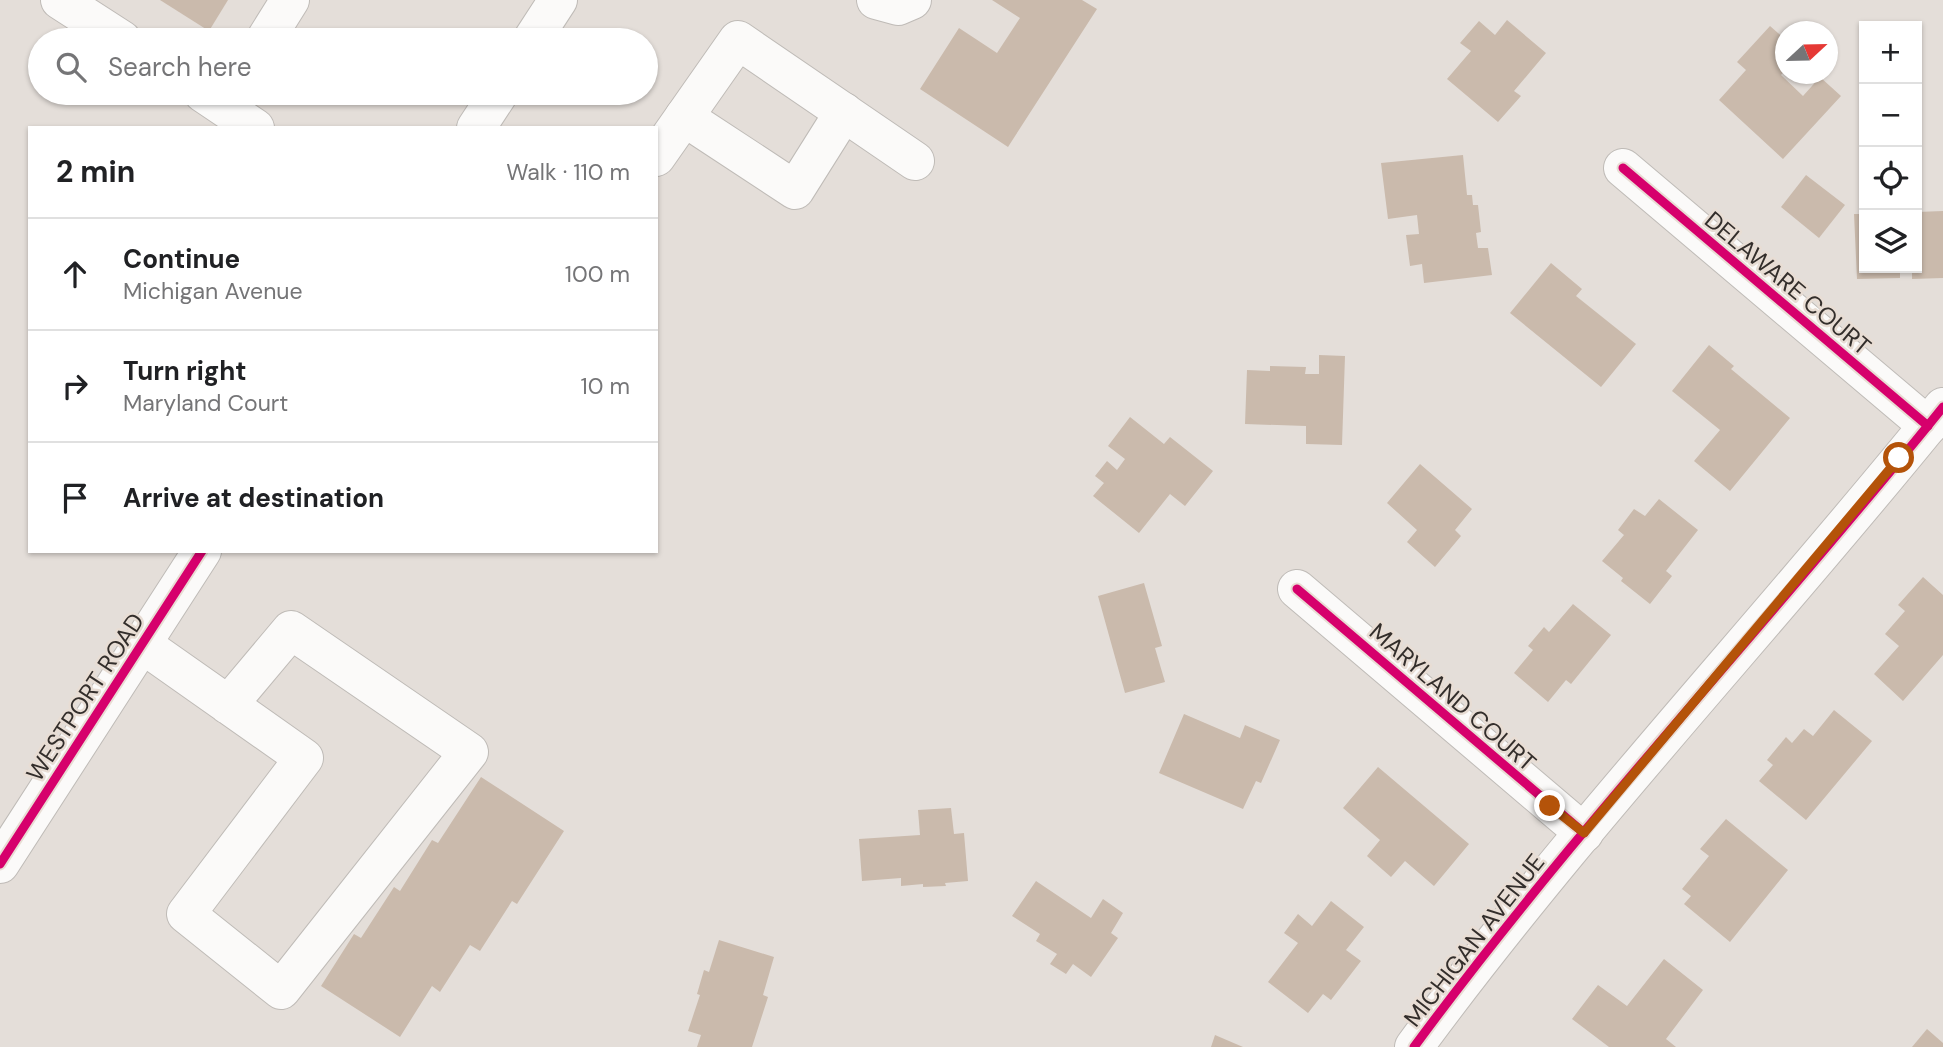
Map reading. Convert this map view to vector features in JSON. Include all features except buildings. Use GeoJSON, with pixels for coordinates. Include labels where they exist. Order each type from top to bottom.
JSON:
{"type":"FeatureCollection","features":[{"type":"Feature","properties":{"kind":"street"},"geometry":{"type":"LineString","coordinates":[[60,0],[103,28]]}},
{"type":"Feature","properties":{"kind":"street"},"geometry":{"type":"LineString","coordinates":[[272,28],[290,0]]}},
{"type":"Feature","properties":{"kind":"street"},"geometry":{"type":"LineString","coordinates":[[540,28],[558,0]]}},
{"type":"Feature","properties":{"kind":"street"},"geometry":{"type":"LineString","coordinates":[[876,0],[898,6],[912,0]]}},
{"type":"Feature","properties":{"kind":"street"},"geometry":{"type":"LineString","coordinates":[[658,154],[738,40],[915,162]]}},
{"type":"Feature","properties":{"kind":"street"},"geometry":{"type":"LineString","coordinates":[[229,105],[253,126]]}},
{"type":"Feature","properties":{"kind":"street"},"geometry":{"type":"LineString","coordinates":[[684,117],[795,190],[844,112]]}},
{"type":"Feature","properties":{"kind":"street","name":"DELAWARE COURT"},"geometry":{"type":"LineString","coordinates":[[1623,168],[1935,417]]}},
{"type":"Feature","properties":{"kind":"street","name":"MICHIGAN AVENUE"},"geometry":{"type":"LineString","coordinates":[[1414,1047],[1584,833],[1935,417]]}},
{"type":"Feature","properties":{"kind":"street","name":"WESTPORT ROAD"},"geometry":{"type":"LineString","coordinates":[[0,864],[10,825],[142,643],[201,553]]}},
{"type":"Feature","properties":{"kind":"street","name":"MARYLAND COURT"},"geometry":{"type":"LineString","coordinates":[[1297,589],[1584,833]]}},
{"type":"Feature","properties":{"kind":"street"},"geometry":{"type":"LineString","coordinates":[[142,643],[228,705],[304,758],[186,914],[281,990],[469,752],[291,630],[228,705]]}},
{"type":"Feature","properties":{"kind":"cycle path"},"geometry":{"type":"LineString","coordinates":[[1623,168],[1928,426]]}},
{"type":"Feature","properties":{"kind":"cycle path"},"geometry":{"type":"LineString","coordinates":[[1414,1047],[1477,964],[1608,803],[1943,407]]}},
{"type":"Feature","properties":{"kind":"cycle path"},"geometry":{"type":"LineString","coordinates":[[0,864],[201,553]]}},
{"type":"Feature","properties":{"kind":"cycle path"},"geometry":{"type":"LineString","coordinates":[[1297,589],[1584,833]]}},
{"type":"Feature","properties":{"kind":"route"},"geometry":{"type":"LineString","coordinates":[[1550,806],[1584,833],[1899,458]]}}]}
